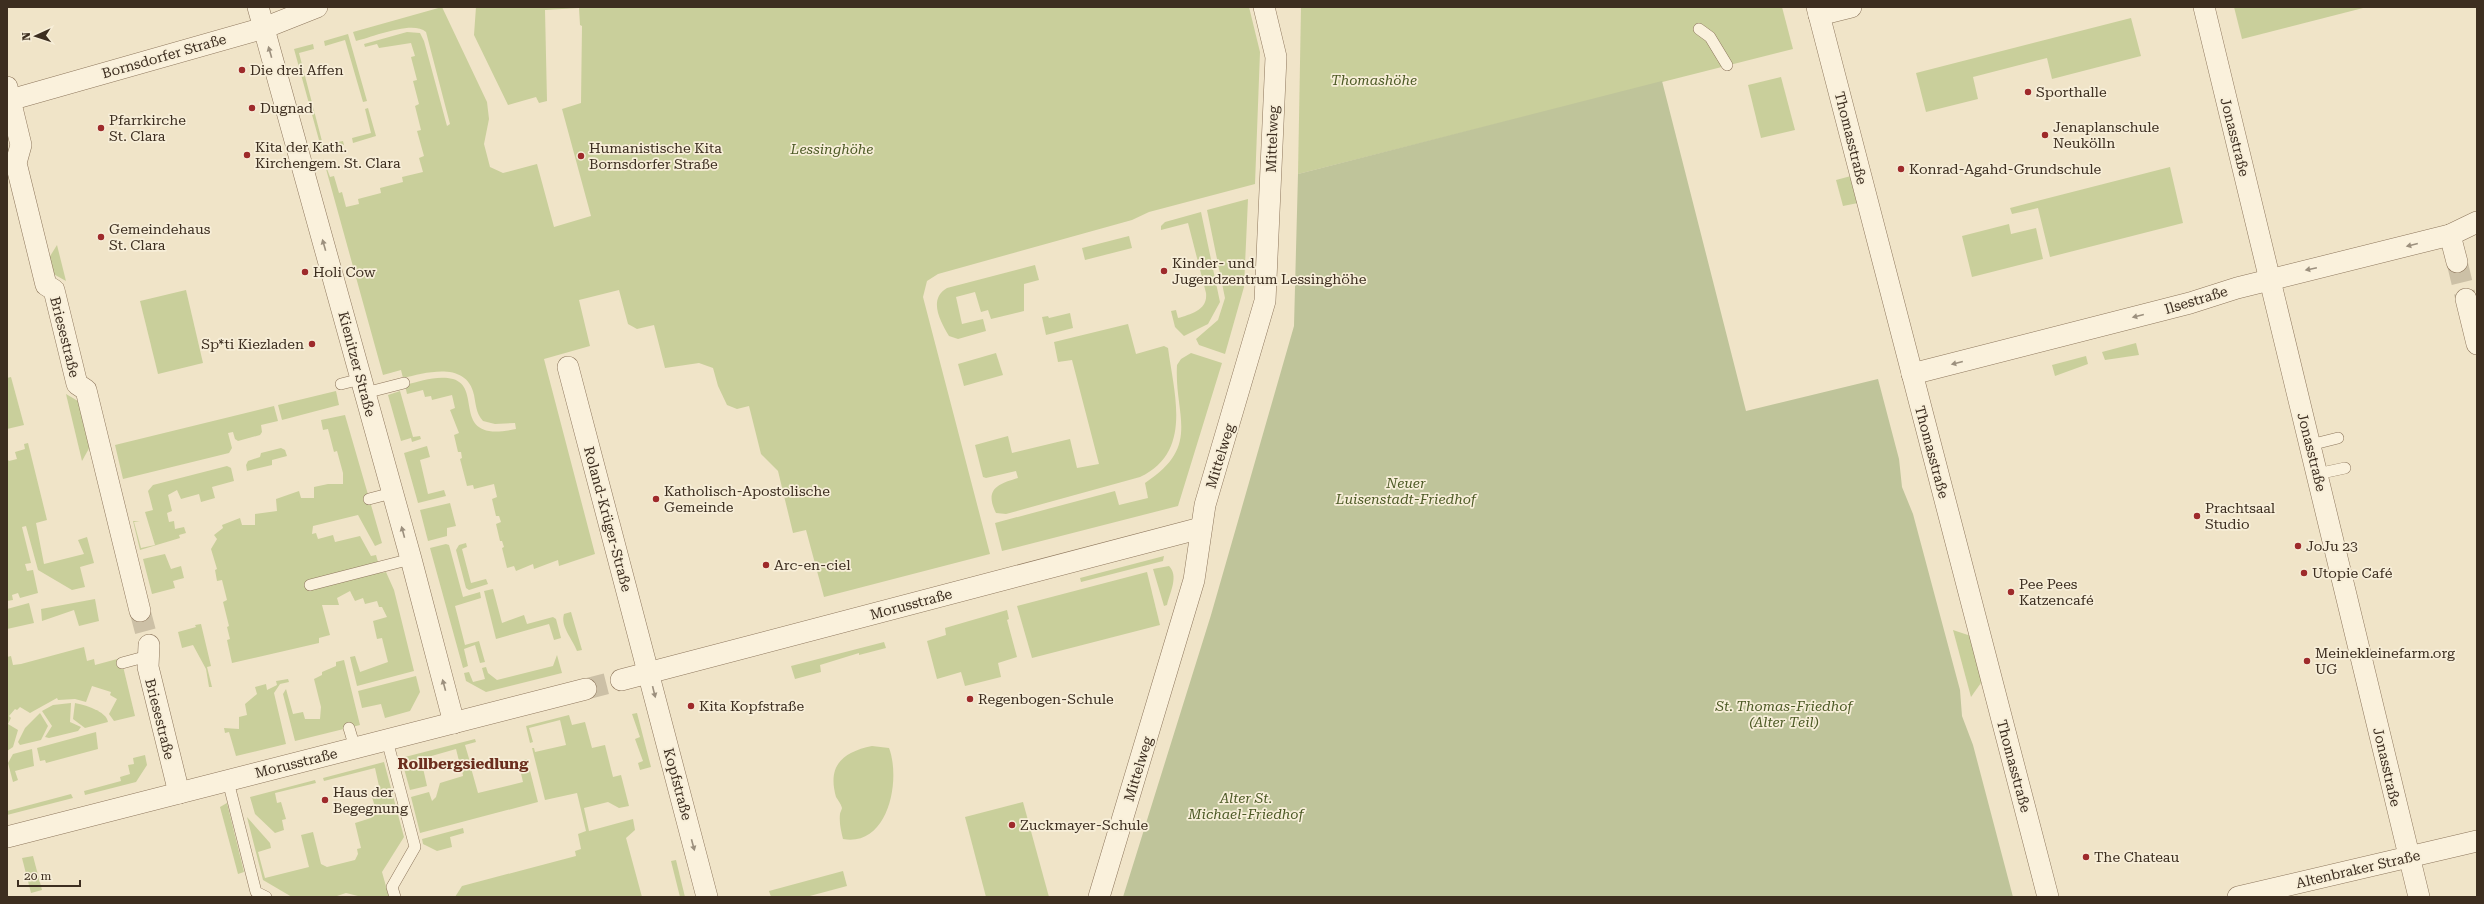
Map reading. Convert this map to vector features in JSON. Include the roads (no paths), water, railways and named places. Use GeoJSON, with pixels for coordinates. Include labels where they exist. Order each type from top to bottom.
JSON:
{"type":"FeatureCollection","features":[{"type":"Feature","properties":{"kind":"street","name":"Kienitzer Straße"},"geometry":{"type":"LineString","coordinates":[[258,7],[411,559],[454,722]]}},
{"type":"Feature","properties":{"kind":"street","name":"Bornsdorfer Straße"},"geometry":{"type":"LineString","coordinates":[[9,93],[264,28],[317,7]]}},
{"type":"Feature","properties":{"kind":"street","name":"Mittelweg"},"geometry":{"type":"LineString","coordinates":[[1099,897],[1194,580],[1206,500],[1265,301],[1276,57],[1264,7]]}},
{"type":"Feature","properties":{"kind":"street"},"geometry":{"type":"LineString","coordinates":[[1818,11],[1851,7]]}},
{"type":"Feature","properties":{"kind":"street","name":"Jonasstraße"},"geometry":{"type":"LineString","coordinates":[[2204,7],[2419,897]]}},
{"type":"Feature","properties":{"kind":"street","name":"Thomasstraße"},"geometry":{"type":"LineString","coordinates":[[1818,11],[2048,897]]}},
{"type":"Feature","properties":{"kind":"street","name":"Briesestraße"},"geometry":{"type":"LineString","coordinates":[[9,93],[21,145],[16,163],[46,285],[54,290],[77,384],[86,390],[140,611]]}},
{"type":"Feature","properties":{"kind":"street","name":"Ilsestraße"},"geometry":{"type":"LineString","coordinates":[[1912,374],[2182,305],[2270,279],[2450,235],[2477,222]]}},
{"type":"Feature","properties":{"kind":"street"},"geometry":{"type":"LineString","coordinates":[[2450,235],[2457,262]]}},
{"type":"Feature","properties":{"kind":"street"},"geometry":{"type":"LineString","coordinates":[[2466,299],[2477,344]]}},
{"type":"Feature","properties":{"kind":"street","name":"Roland-Krüger-Straße"},"geometry":{"type":"LineString","coordinates":[[568,367],[648,672]]}},
{"type":"Feature","properties":{"kind":"street","name":"Morusstraße"},"geometry":{"type":"LineString","coordinates":[[621,680],[1202,528]]}},
{"type":"Feature","properties":{"kind":"street","name":"Briesestraße"},"geometry":{"type":"LineString","coordinates":[[149,650],[148,667],[178,793]]}},
{"type":"Feature","properties":{"kind":"street","name":"Kopfstraße"},"geometry":{"type":"LineString","coordinates":[[648,672],[707,897]]}},
{"type":"Feature","properties":{"kind":"street","name":"Morusstraße"},"geometry":{"type":"LineString","coordinates":[[7,837],[586,689]]}},
{"type":"Feature","properties":{"kind":"street","name":"Altenbraker Straße"},"geometry":{"type":"LineString","coordinates":[[2238,897],[2477,841]]}},
{"type":"Feature","properties":{"kind":"lane"},"geometry":{"type":"LineString","coordinates":[[1699,29],[1710,37],[1727,65]]}},
{"type":"Feature","properties":{"kind":"lane"},"geometry":{"type":"LineString","coordinates":[[341,384],[363,386],[404,383]]}},
{"type":"Feature","properties":{"kind":"lane"},"geometry":{"type":"LineString","coordinates":[[2310,445],[2338,438]]}},
{"type":"Feature","properties":{"kind":"lane"},"geometry":{"type":"LineString","coordinates":[[2317,474],[2345,468]]}},
{"type":"Feature","properties":{"kind":"lane"},"geometry":{"type":"LineString","coordinates":[[369,499],[392,493]]}},
{"type":"Feature","properties":{"kind":"lane"},"geometry":{"type":"LineString","coordinates":[[310,585],[411,559]]}},
{"type":"Feature","properties":{"kind":"lane"},"geometry":{"type":"LineString","coordinates":[[122,662],[149,650]]}},
{"type":"Feature","properties":{"kind":"lane"},"geometry":{"type":"LineString","coordinates":[[349,728],[354,748]]}},
{"type":"Feature","properties":{"kind":"lane"},"geometry":{"type":"LineString","coordinates":[[387,740],[415,847],[392,887],[395,897]]}},
{"type":"Feature","properties":{"kind":"lane"},"geometry":{"type":"LineString","coordinates":[[228,781],[256,892],[266,897]]}},
{"type":"Feature","properties":{"kind":"tunnel"},"geometry":{"type":"LineString","coordinates":[[2457,262],[2466,299]]}},
{"type":"Feature","properties":{"kind":"tunnel"},"geometry":{"type":"LineString","coordinates":[[140,611],[149,645]]}},
{"type":"Feature","properties":{"kind":"tunnel"},"geometry":{"type":"LineString","coordinates":[[586,689],[621,680]]}},
{"type":"Feature","properties":{"kind":"place","name":"Die drei Affen"},"geometry":{"type":"Point","coordinates":[242,70]}},
{"type":"Feature","properties":{"kind":"place","name":"Sporthalle"},"geometry":{"type":"Point","coordinates":[2028,92]}},
{"type":"Feature","properties":{"kind":"place","name":"Dugnad"},"geometry":{"type":"Point","coordinates":[252,108]}},
{"type":"Feature","properties":{"kind":"place","name":"Pfarrkirche St. Clara"},"geometry":{"type":"Point","coordinates":[101,128]}},
{"type":"Feature","properties":{"kind":"place","name":"Jenaplanschule Neukölln"},"geometry":{"type":"Point","coordinates":[2045,135]}},
{"type":"Feature","properties":{"kind":"place","name":"Kita der Kath. Kirchengem. St. Clara"},"geometry":{"type":"Point","coordinates":[247,155]}},
{"type":"Feature","properties":{"kind":"place","name":"Humanistische Kita Bornsdorfer Straße"},"geometry":{"type":"Point","coordinates":[581,156]}},
{"type":"Feature","properties":{"kind":"place","name":"Konrad-Agahd-Grundschule"},"geometry":{"type":"Point","coordinates":[1901,169]}},
{"type":"Feature","properties":{"kind":"place","name":"Gemeindehaus St. Clara"},"geometry":{"type":"Point","coordinates":[101,237]}},
{"type":"Feature","properties":{"kind":"place","name":"Kinder- und Jugendzentrum Lessinghöhe"},"geometry":{"type":"Point","coordinates":[1164,271]}},
{"type":"Feature","properties":{"kind":"place","name":"Holi Cow"},"geometry":{"type":"Point","coordinates":[305,272]}},
{"type":"Feature","properties":{"kind":"place","name":"Sp*ti Kiezladen"},"geometry":{"type":"Point","coordinates":[312,344]}},
{"type":"Feature","properties":{"kind":"place","name":"Katholisch-Apostolische Gemeinde"},"geometry":{"type":"Point","coordinates":[656,499]}},
{"type":"Feature","properties":{"kind":"place","name":"Prachtsaal Studio"},"geometry":{"type":"Point","coordinates":[2197,516]}},
{"type":"Feature","properties":{"kind":"place","name":"JoJu 23"},"geometry":{"type":"Point","coordinates":[2298,546]}},
{"type":"Feature","properties":{"kind":"place","name":"Arc-en-ciel"},"geometry":{"type":"Point","coordinates":[766,565]}},
{"type":"Feature","properties":{"kind":"place","name":"Utopie Café"},"geometry":{"type":"Point","coordinates":[2304,573]}},
{"type":"Feature","properties":{"kind":"place","name":"Pee Pees Katzencafé"},"geometry":{"type":"Point","coordinates":[2011,592]}},
{"type":"Feature","properties":{"kind":"place","name":"Meinekleinefarm.org UG"},"geometry":{"type":"Point","coordinates":[2307,661]}},
{"type":"Feature","properties":{"kind":"place","name":"Regenbogen-Schule"},"geometry":{"type":"Point","coordinates":[970,699]}},
{"type":"Feature","properties":{"kind":"place","name":"Kita Kopfstraße"},"geometry":{"type":"Point","coordinates":[691,706]}},
{"type":"Feature","properties":{"kind":"place","name":"Haus der Begegnung"},"geometry":{"type":"Point","coordinates":[325,800]}},
{"type":"Feature","properties":{"kind":"place","name":"Zuckmayer-Schule"},"geometry":{"type":"Point","coordinates":[1012,825]}},
{"type":"Feature","properties":{"kind":"place","name":"The Chateau"},"geometry":{"type":"Point","coordinates":[2086,857]}},
{"type":"Feature","properties":{"kind":"district","name":"Rollbergsiedlung"},"geometry":{"type":"Point","coordinates":[463,764]}},
{"type":"Feature","properties":{"kind":"park label","name":"Thomashöhe"},"geometry":{"type":"Point","coordinates":[1374,80]}},
{"type":"Feature","properties":{"kind":"park label","name":"Lessinghöhe"},"geometry":{"type":"Point","coordinates":[832,149]}},
{"type":"Feature","properties":{"kind":"park label","name":"Neuer Luisenstadt-Friedhof"},"geometry":{"type":"Point","coordinates":[1406,492]}},
{"type":"Feature","properties":{"kind":"park label","name":"St. Thomas-Friedhof (Alter Teil)"},"geometry":{"type":"Point","coordinates":[1784,714]}},
{"type":"Feature","properties":{"kind":"park label","name":"Alter St. Michael-Friedhof"},"geometry":{"type":"Point","coordinates":[1246,806]}}]}
